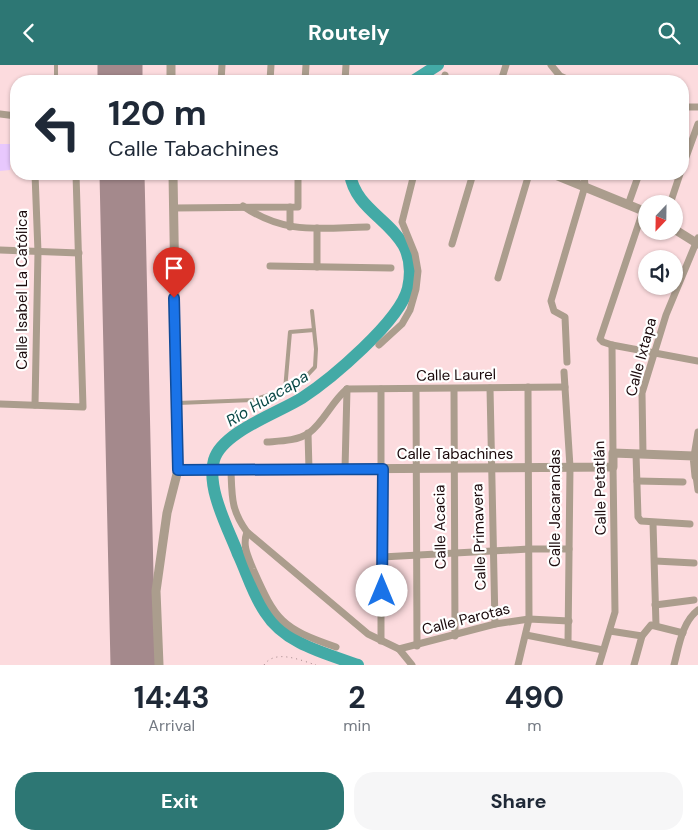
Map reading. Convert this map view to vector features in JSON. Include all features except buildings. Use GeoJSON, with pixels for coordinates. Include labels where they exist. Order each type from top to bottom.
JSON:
{"type":"FeatureCollection","features":[{"type":"Feature","properties":{"kind":"street"},"geometry":{"type":"LineString","coordinates":[[689,149],[698,125]]}},
{"type":"Feature","properties":{"kind":"street","name":"Calle Isabel La Católica"},"geometry":{"type":"LineString","coordinates":[[35,180],[38,252],[35,405]]}},
{"type":"Feature","properties":{"kind":"street"},"geometry":{"type":"LineString","coordinates":[[0,404],[83,407],[76,180]]}},
{"type":"Feature","properties":{"kind":"street"},"geometry":{"type":"LineString","coordinates":[[159,665],[156,591],[167,513],[178,470],[173,180]]}},
{"type":"Feature","properties":{"kind":"street"},"geometry":{"type":"LineString","coordinates":[[174,208],[298,207],[298,180]]}},
{"type":"Feature","properties":{"kind":"street"},"geometry":{"type":"LineString","coordinates":[[379,345],[402,324],[410,310],[416,289],[418,271],[415,254],[402,222],[412,180]]}},
{"type":"Feature","properties":{"kind":"street"},"geometry":{"type":"LineString","coordinates":[[452,243],[471,180]]}},
{"type":"Feature","properties":{"kind":"street"},"geometry":{"type":"LineString","coordinates":[[498,278],[527,180]]}},
{"type":"Feature","properties":{"kind":"street"},"geometry":{"type":"LineString","coordinates":[[568,180],[638,209]]}},
{"type":"Feature","properties":{"kind":"street"},"geometry":{"type":"LineString","coordinates":[[566,362],[566,317],[554,311],[551,301],[585,187],[584,180]]}},
{"type":"Feature","properties":{"kind":"street"},"geometry":{"type":"LineString","coordinates":[[628,205],[637,180]]}},
{"type":"Feature","properties":{"kind":"street"},"geometry":{"type":"LineString","coordinates":[[673,195],[678,180]]}},
{"type":"Feature","properties":{"kind":"street"},"geometry":{"type":"LineString","coordinates":[[242,206],[263,219],[290,227],[367,227]]}},
{"type":"Feature","properties":{"kind":"street"},"geometry":{"type":"LineString","coordinates":[[290,207],[290,227]]}},
{"type":"Feature","properties":{"kind":"street"},"geometry":{"type":"LineString","coordinates":[[317,228],[317,267]]}},
{"type":"Feature","properties":{"kind":"street"},"geometry":{"type":"LineString","coordinates":[[638,231],[600,339],[612,345],[698,361]]}},
{"type":"Feature","properties":{"kind":"street"},"geometry":{"type":"LineString","coordinates":[[683,234],[697,242]]}},
{"type":"Feature","properties":{"kind":"street","name":"Calle Ixtapa"},"geometry":{"type":"LineString","coordinates":[[653,523],[644,523],[638,517],[637,481],[640,454],[641,402],[654,352],[678,285],[697,242]]}},
{"type":"Feature","properties":{"kind":"street"},"geometry":{"type":"LineString","coordinates":[[0,250],[79,253]]}},
{"type":"Feature","properties":{"kind":"street"},"geometry":{"type":"LineString","coordinates":[[270,266],[391,268]]}},
{"type":"Feature","properties":{"kind":"street","name":"Calle Petatlán"},"geometry":{"type":"LineString","coordinates":[[610,631],[615,612],[612,345]]}},
{"type":"Feature","properties":{"kind":"street","name":"Calle Jacarandas"},"geometry":{"type":"LineString","coordinates":[[564,372],[570,467],[568,643]]}},
{"type":"Feature","properties":{"kind":"street"},"geometry":{"type":"LineString","coordinates":[[528,387],[528,619],[569,621]]}},
{"type":"Feature","properties":{"kind":"street","name":"Calle Laurel"},"geometry":{"type":"LineString","coordinates":[[347,389],[565,387]]}},
{"type":"Feature","properties":{"kind":"street","name":"Calle Primavera"},"geometry":{"type":"LineString","coordinates":[[490,388],[490,468],[495,625]]}},
{"type":"Feature","properties":{"kind":"street"},"geometry":{"type":"LineString","coordinates":[[267,442],[285,441],[308,433],[339,395],[347,389]]}},
{"type":"Feature","properties":{"kind":"street"},"geometry":{"type":"LineString","coordinates":[[345,469],[347,389]]}},
{"type":"Feature","properties":{"kind":"street"},"geometry":{"type":"LineString","coordinates":[[381,389],[383,469],[381,641]]}},
{"type":"Feature","properties":{"kind":"street"},"geometry":{"type":"LineString","coordinates":[[416,389],[417,645]]}},
{"type":"Feature","properties":{"kind":"street","name":"Calle Acacia"},"geometry":{"type":"LineString","coordinates":[[454,389],[453,468],[456,636]]}},
{"type":"Feature","properties":{"kind":"street"},"geometry":{"type":"LineString","coordinates":[[698,432],[694,456],[698,490]]}},
{"type":"Feature","properties":{"kind":"street"},"geometry":{"type":"LineString","coordinates":[[308,433],[309,471]]}},
{"type":"Feature","properties":{"kind":"street"},"geometry":{"type":"LineString","coordinates":[[613,453],[694,456]]}},
{"type":"Feature","properties":{"kind":"street","name":"Calle Tabachines"},"geometry":{"type":"LineString","coordinates":[[178,470],[309,471],[345,469],[613,467]]}},
{"type":"Feature","properties":{"kind":"street"},"geometry":{"type":"LineString","coordinates":[[229,470],[233,507],[247,532],[368,634],[398,649],[412,665]]}},
{"type":"Feature","properties":{"kind":"street"},"geometry":{"type":"LineString","coordinates":[[637,481],[683,482]]}},
{"type":"Feature","properties":{"kind":"street"},"geometry":{"type":"LineString","coordinates":[[656,625],[653,523],[690,524]]}},
{"type":"Feature","properties":{"kind":"street"},"geometry":{"type":"LineString","coordinates":[[247,532],[244,539],[246,551],[270,607],[284,623],[299,634],[336,647]]}},
{"type":"Feature","properties":{"kind":"street"},"geometry":{"type":"LineString","coordinates":[[382,557],[529,549],[569,549]]}},
{"type":"Feature","properties":{"kind":"street"},"geometry":{"type":"LineString","coordinates":[[655,561],[694,563]]}},
{"type":"Feature","properties":{"kind":"street"},"geometry":{"type":"LineString","coordinates":[[655,605],[694,600]]}},
{"type":"Feature","properties":{"kind":"street"},"geometry":{"type":"LineString","coordinates":[[674,665],[683,633],[691,615],[698,610]]}},
{"type":"Feature","properties":{"kind":"street","name":"Calle Parotas"},"geometry":{"type":"LineString","coordinates":[[398,649],[495,625],[528,619],[518,665]]}},
{"type":"Feature","properties":{"kind":"street"},"geometry":{"type":"LineString","coordinates":[[634,665],[642,636],[646,629],[656,625],[683,633]]}},
{"type":"Feature","properties":{"kind":"street"},"geometry":{"type":"LineString","coordinates":[[599,665],[610,631],[642,636]]}},
{"type":"Feature","properties":{"kind":"street"},"geometry":{"type":"LineString","coordinates":[[526,635],[603,650]]}},
{"type":"Feature","properties":{"kind":"lane"},"geometry":{"type":"LineString","coordinates":[[176,403],[253,400],[297,386],[314,367],[312,311]]}},
{"type":"Feature","properties":{"kind":"lane"},"geometry":{"type":"LineString","coordinates":[[285,390],[290,332],[314,330]]}},
{"type":"Feature","properties":{"kind":"path"},"geometry":{"type":"LineString","coordinates":[[264,665],[269,658],[277,656],[300,659],[316,665]]}},
{"type":"Feature","properties":{"kind":"shaded area"},"geometry":{"type":"Polygon","coordinates":[[[0,144],[10,144],[10,170],[0,171],[0,144]]]}},
{"type":"Feature","properties":{"kind":"waterway","name":"Río Huacapa"},"geometry":{"type":"LineString","coordinates":[[422,75],[438,65]]}},
{"type":"Feature","properties":{"kind":"waterway","name":"Río Huacapa"},"geometry":{"type":"LineString","coordinates":[[352,180],[355,190],[364,203],[398,237],[406,250],[410,267],[408,288],[402,301],[379,332],[330,377],[302,398],[252,424],[228,441],[219,450],[214,460],[212,471],[215,495],[219,508],[254,591],[273,623],[283,632],[307,646],[358,665]]}},
{"type":"Feature","properties":{"kind":"runway"},"geometry":{"type":"LineString","coordinates":[[120,65],[120,75]]}},
{"type":"Feature","properties":{"kind":"runway"},"geometry":{"type":"LineString","coordinates":[[122,180],[133,665]]}},
{"type":"Feature","properties":{"kind":"route"},"geometry":{"type":"LineString","coordinates":[[174,298],[176,449],[178,470],[309,471],[383,469],[382,591]]}}]}
